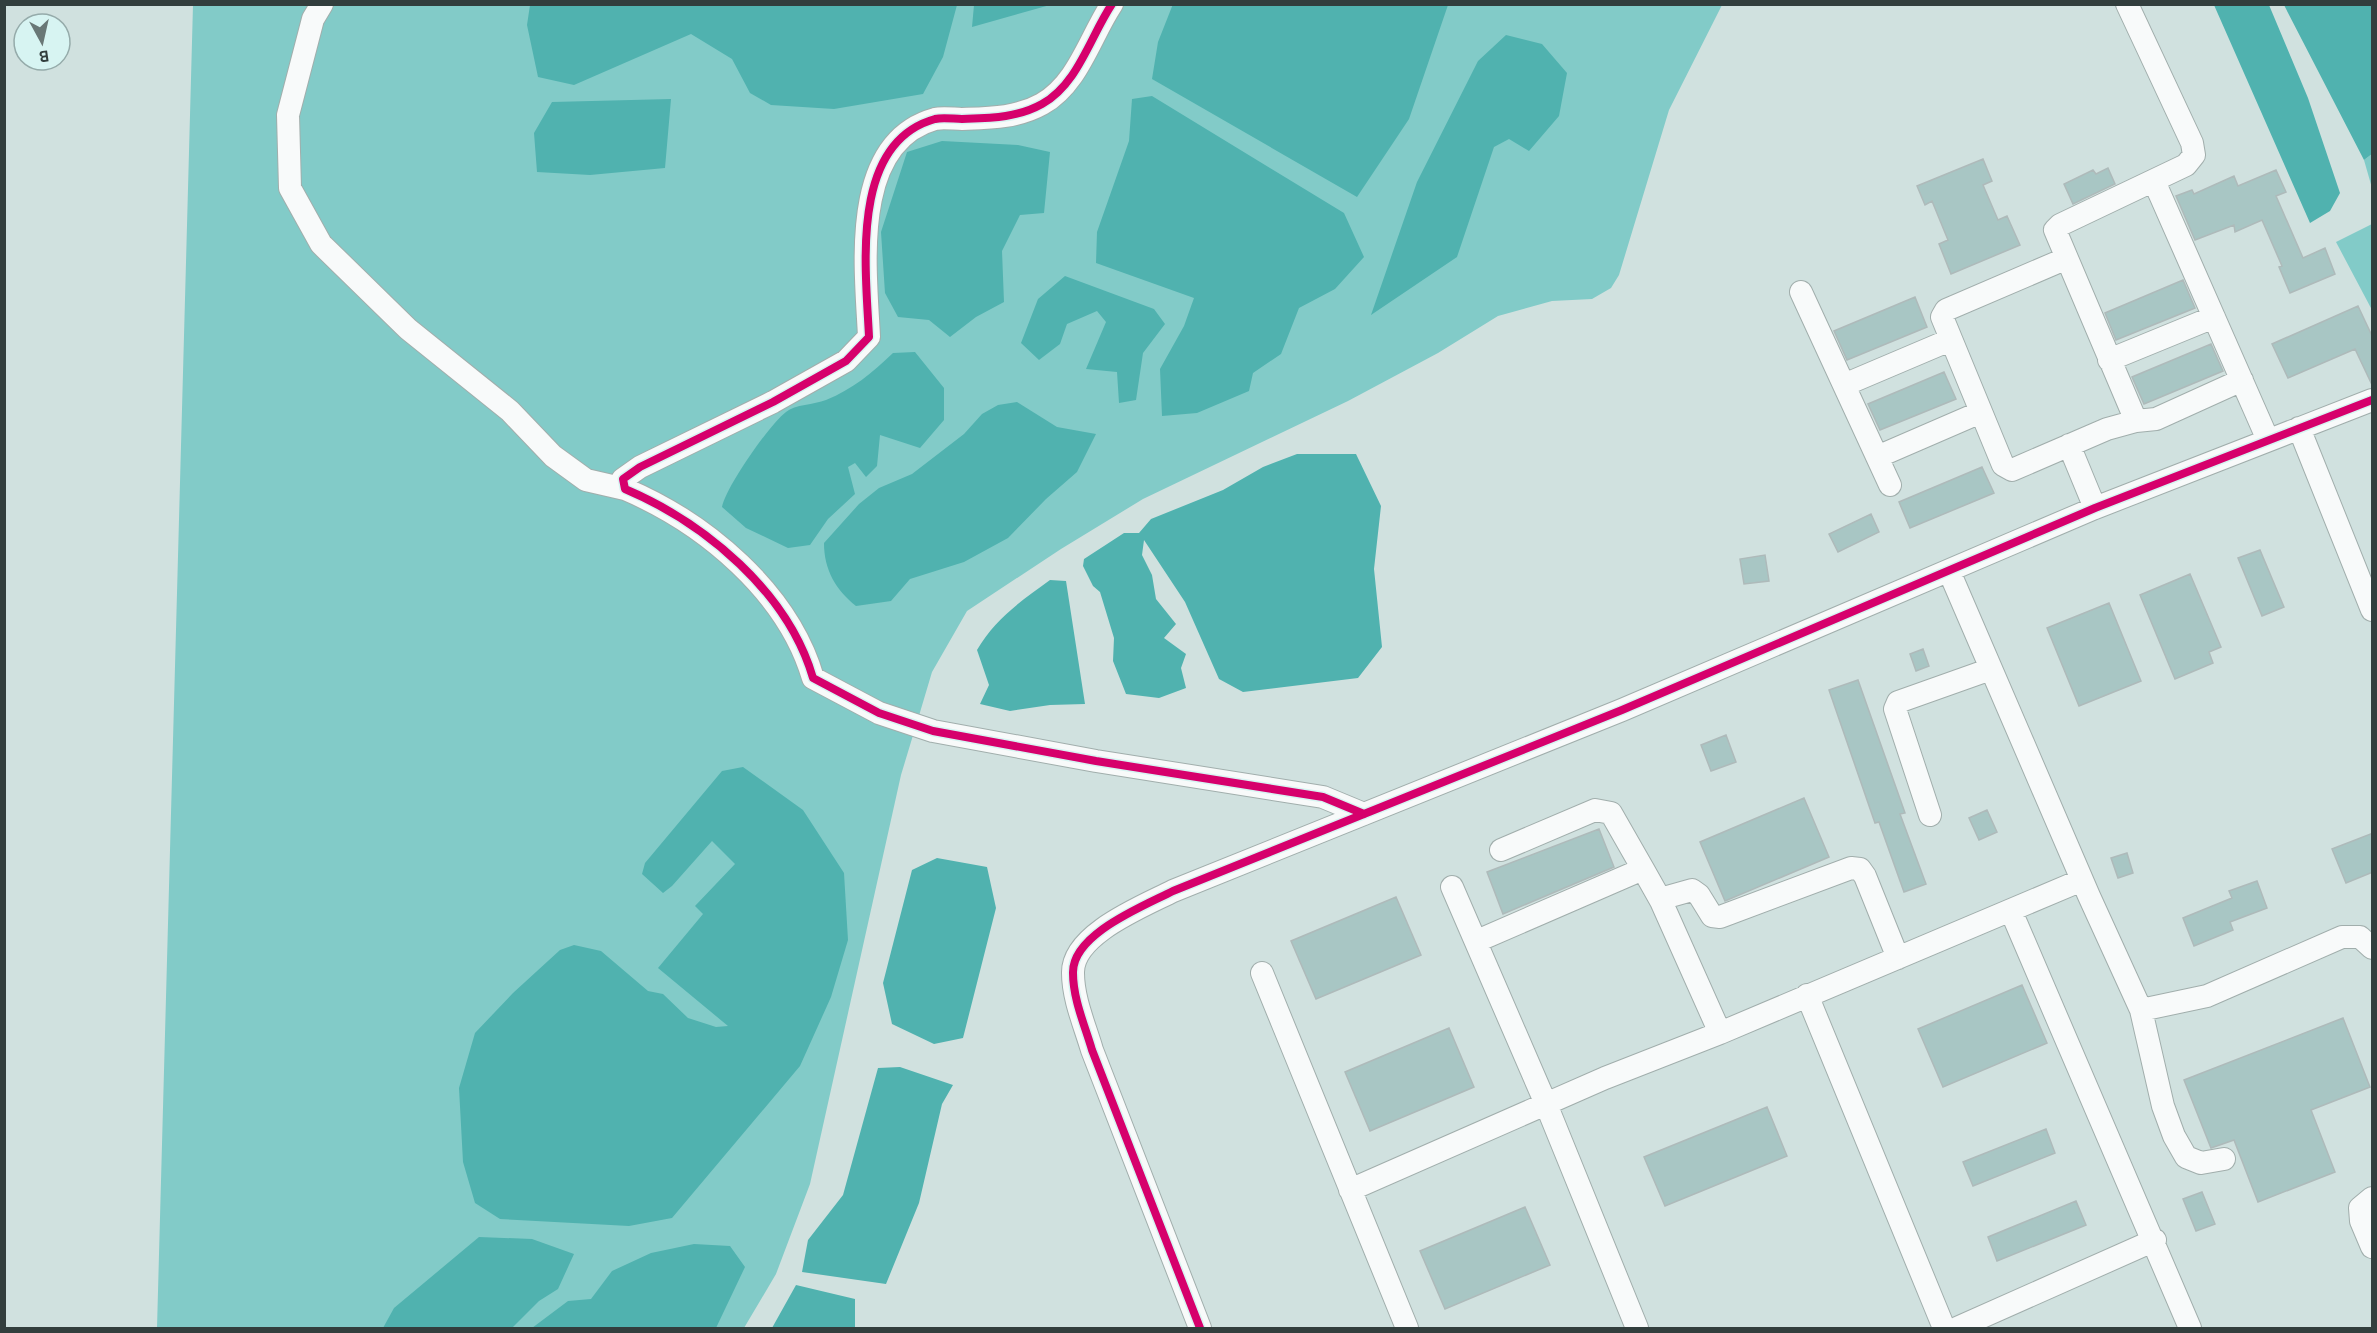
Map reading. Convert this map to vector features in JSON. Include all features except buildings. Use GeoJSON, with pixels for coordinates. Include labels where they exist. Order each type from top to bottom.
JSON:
{"type":"FeatureCollection","features":[{"type":"Feature","properties":{"kind":"street"},"geometry":{"type":"LineString","coordinates":[[322,4],[313,19],[288,115],[290,188],[321,244],[408,329],[510,411],[553,456],[586,480],[625,489],[648,498],[694,528],[727,554],[765,590],[809,663],[813,678],[879,712],[933,731],[1095,761],[1323,797],[1365,814]]}},
{"type":"Feature","properties":{"kind":"street"},"geometry":{"type":"LineString","coordinates":[[625,489],[623,479],[640,467],[762,408],[846,361],[869,337],[864,233],[878,172],[903,134],[935,119],[1006,118],[1043,104],[1076,72],[1112,4]]}},
{"type":"Feature","properties":{"kind":"street"},"geometry":{"type":"LineString","coordinates":[[2127,4],[2192,143],[2194,155],[2186,165],[2060,225],[2055,230],[2065,259],[2136,421]]}},
{"type":"Feature","properties":{"kind":"street"},"geometry":{"type":"LineString","coordinates":[[2154,181],[2268,440]]}},
{"type":"Feature","properties":{"kind":"street"},"geometry":{"type":"LineString","coordinates":[[2065,259],[1946,310],[1942,317],[2003,465],[2012,470],[2107,429],[2136,421],[2156,419],[2242,380]]}},
{"type":"Feature","properties":{"kind":"street"},"geometry":{"type":"LineString","coordinates":[[1801,291],[1890,485]]}},
{"type":"Feature","properties":{"kind":"street"},"geometry":{"type":"LineString","coordinates":[[2109,360],[2214,317]]}},
{"type":"Feature","properties":{"kind":"street"},"geometry":{"type":"LineString","coordinates":[[1844,385],[1950,340]]}},
{"type":"Feature","properties":{"kind":"street"},"geometry":{"type":"LineString","coordinates":[[1200,1329],[1092,1050],[1079,1008],[1072,971],[1086,941],[1118,918],[1173,891],[1622,710],[2095,508],[2373,400]]}},
{"type":"Feature","properties":{"kind":"street"},"geometry":{"type":"LineString","coordinates":[[1877,457],[1981,412]]}},
{"type":"Feature","properties":{"kind":"street"},"geometry":{"type":"LineString","coordinates":[[2299,428],[2373,610]]}},
{"type":"Feature","properties":{"kind":"street"},"geometry":{"type":"LineString","coordinates":[[2069,445],[2095,508]]}},
{"type":"Feature","properties":{"kind":"street"},"geometry":{"type":"LineString","coordinates":[[1949,571],[2082,880],[2141,1010],[2163,1106],[2174,1136],[2186,1157],[2201,1163],[2224,1159]]}},
{"type":"Feature","properties":{"kind":"street"},"geometry":{"type":"LineString","coordinates":[[1930,815],[1895,709],[1898,702],[1991,669]]}},
{"type":"Feature","properties":{"kind":"street"},"geometry":{"type":"LineString","coordinates":[[1501,850],[1595,810],[1605,810],[1611,813],[1660,899],[1720,1033]]}},
{"type":"Feature","properties":{"kind":"street"},"geometry":{"type":"LineString","coordinates":[[1660,899],[1692,890],[1699,895],[1712,916],[1719,917],[1851,868],[1860,870],[1865,876],[1898,958]]}},
{"type":"Feature","properties":{"kind":"street"},"geometry":{"type":"LineString","coordinates":[[1477,941],[1643,869]]}},
{"type":"Feature","properties":{"kind":"street"},"geometry":{"type":"LineString","coordinates":[[1350,1190],[1546,1104],[2082,880]]}},
{"type":"Feature","properties":{"kind":"street"},"geometry":{"type":"LineString","coordinates":[[1452,887],[1546,1104],[1637,1329]]}},
{"type":"Feature","properties":{"kind":"street"},"geometry":{"type":"LineString","coordinates":[[2011,911],[2155,1240],[2190,1329]]}},
{"type":"Feature","properties":{"kind":"street"},"geometry":{"type":"LineString","coordinates":[[2141,1010],[2207,996],[2342,937],[2360,937],[2373,948]]}},
{"type":"Feature","properties":{"kind":"street"},"geometry":{"type":"LineString","coordinates":[[1262,973],[1407,1329]]}},
{"type":"Feature","properties":{"kind":"street"},"geometry":{"type":"LineString","coordinates":[[1807,995],[1944,1329]]}},
{"type":"Feature","properties":{"kind":"street"},"geometry":{"type":"LineString","coordinates":[[2373,1198],[2361,1208],[2361,1221],[2373,1248]]}},
{"type":"Feature","properties":{"kind":"street"},"geometry":{"type":"LineString","coordinates":[[1957,1329],[2155,1240]]}},
{"type":"Feature","properties":{"kind":"shaded area"},"geometry":{"type":"Polygon","coordinates":[[[530,4],[957,5],[943,57],[923,94],[834,109],[771,105],[750,93],[732,59],[691,34],[574,85],[538,77],[527,25],[530,4]]]}},
{"type":"Feature","properties":{"kind":"shaded area"},"geometry":{"type":"Polygon","coordinates":[[[974,4],[1050,5],[972,27],[974,4]]]}},
{"type":"Feature","properties":{"kind":"shaded area"},"geometry":{"type":"Polygon","coordinates":[[[1173,4],[1448,5],[1409,119],[1357,197],[1152,79],[1158,42],[1173,4]]]}},
{"type":"Feature","properties":{"kind":"shaded area"},"geometry":{"type":"Polygon","coordinates":[[[193,5],[1104,5],[1087,39],[1066,72],[1039,98],[1022,107],[1003,111],[933,113],[872,170],[863,335],[842,356],[618,476],[691,533],[760,594],[803,666],[914,732],[901,775],[810,1184],[776,1274],[744,1328],[157,1328],[193,5]]]}},
{"type":"Feature","properties":{"kind":"shaded area"},"geometry":{"type":"Polygon","coordinates":[[[1120,5],[1722,5],[1669,110],[1619,275],[1611,288],[1592,299],[1552,301],[1498,316],[1438,353],[1348,401],[1143,499],[1061,549],[967,611],[932,672],[918,719],[818,674],[793,621],[631,482],[876,340],[872,249],[874,217],[880,186],[892,159],[910,138],[937,125],[1046,110],[1120,5]]]}},
{"type":"Feature","properties":{"kind":"shaded area"},"geometry":{"type":"Polygon","coordinates":[[[2214,5],[2269,5],[2308,98],[2340,193],[2330,211],[2310,223],[2214,5]]]}},
{"type":"Feature","properties":{"kind":"shaded area"},"geometry":{"type":"Polygon","coordinates":[[[2284,5],[2372,5],[2372,154],[2364,160],[2284,5]]]}},
{"type":"Feature","properties":{"kind":"shaded area"},"geometry":{"type":"Polygon","coordinates":[[[1506,35],[1542,44],[1567,73],[1559,116],[1529,151],[1509,139],[1494,147],[1457,257],[1371,315],[1417,182],[1478,61],[1506,35]]]}},
{"type":"Feature","properties":{"kind":"shaded area"},"geometry":{"type":"Polygon","coordinates":[[[1152,96],[1344,213],[1364,257],[1335,289],[1299,308],[1281,354],[1253,373],[1249,391],[1197,413],[1162,416],[1160,369],[1184,326],[1194,298],[1096,263],[1097,232],[1129,141],[1132,99],[1152,96]]]}},
{"type":"Feature","properties":{"kind":"shaded area"},"geometry":{"type":"Polygon","coordinates":[[[671,99],[665,168],[590,175],[537,172],[534,133],[552,102],[671,99]]]}},
{"type":"Feature","properties":{"kind":"shaded area"},"geometry":{"type":"Polygon","coordinates":[[[942,141],[1018,145],[1050,152],[1044,213],[1020,215],[1002,251],[1004,302],[976,317],[950,337],[929,320],[898,317],[885,293],[881,232],[907,152],[942,141]]]}},
{"type":"Feature","properties":{"kind":"shaded area"},"geometry":{"type":"Polygon","coordinates":[[[2372,154],[2372,188],[2364,160],[2372,154]]]}},
{"type":"Feature","properties":{"kind":"shaded area"},"geometry":{"type":"Polygon","coordinates":[[[2372,224],[2372,310],[2336,242],[2372,224]]]}},
{"type":"Feature","properties":{"kind":"shaded area"},"geometry":{"type":"Polygon","coordinates":[[[1065,276],[1154,309],[1165,324],[1143,353],[1136,400],[1119,403],[1117,372],[1086,369],[1106,322],[1097,311],[1067,324],[1060,344],[1039,360],[1021,343],[1038,299],[1065,276]]]}},
{"type":"Feature","properties":{"kind":"shaded area"},"geometry":{"type":"Polygon","coordinates":[[[915,352],[944,388],[944,420],[920,448],[880,435],[877,466],[866,477],[855,463],[848,467],[855,494],[828,519],[810,545],[788,548],[746,528],[722,507],[731,486],[749,457],[786,412],[794,407],[821,402],[845,391],[870,374],[893,353],[915,352]]]}},
{"type":"Feature","properties":{"kind":"shaded area"},"geometry":{"type":"Polygon","coordinates":[[[1017,402],[1057,427],[1096,434],[1077,472],[1046,499],[1008,538],[964,562],[910,579],[891,601],[856,606],[832,579],[826,562],[824,543],[859,504],[879,488],[912,474],[964,434],[982,414],[998,405],[1017,402]]]}},
{"type":"Feature","properties":{"kind":"shaded area"},"geometry":{"type":"Polygon","coordinates":[[[1297,454],[1356,454],[1381,506],[1374,569],[1382,647],[1358,678],[1243,692],[1219,679],[1185,602],[1144,540],[1142,555],[1152,575],[1156,599],[1176,624],[1164,638],[1186,654],[1181,668],[1186,688],[1159,698],[1126,694],[1113,661],[1114,638],[1100,592],[1093,586],[1083,566],[1084,559],[1124,533],[1139,533],[1151,519],[1223,490],[1263,467],[1297,454]]]}},
{"type":"Feature","properties":{"kind":"shaded area"},"geometry":{"type":"Polygon","coordinates":[[[1050,580],[1066,581],[1085,704],[1050,705],[1010,711],[980,704],[989,685],[977,650],[1000,620],[1050,580]]]}},
{"type":"Feature","properties":{"kind":"shaded area"},"geometry":{"type":"Polygon","coordinates":[[[743,767],[803,810],[844,873],[848,940],[831,997],[800,1066],[672,1218],[629,1226],[500,1219],[475,1203],[463,1162],[459,1088],[475,1033],[513,993],[560,950],[574,945],[601,951],[648,991],[663,994],[688,1018],[716,1027],[728,1026],[658,968],[703,914],[695,906],[735,864],[712,841],[663,893],[642,874],[645,863],[722,771],[743,767]]]}},
{"type":"Feature","properties":{"kind":"shaded area"},"geometry":{"type":"Polygon","coordinates":[[[937,858],[987,867],[996,908],[963,1038],[934,1044],[892,1024],[883,983],[912,870],[937,858]]]}},
{"type":"Feature","properties":{"kind":"shaded area"},"geometry":{"type":"Polygon","coordinates":[[[900,1067],[953,1085],[942,1104],[919,1203],[886,1284],[802,1272],[808,1240],[843,1195],[878,1068],[900,1067]]]}},
{"type":"Feature","properties":{"kind":"shaded area"},"geometry":{"type":"Polygon","coordinates":[[[479,1237],[532,1239],[574,1254],[558,1289],[539,1301],[512,1328],[383,1328],[394,1308],[479,1237]]]}},
{"type":"Feature","properties":{"kind":"shaded area"},"geometry":{"type":"Polygon","coordinates":[[[694,1244],[730,1246],[745,1267],[716,1328],[532,1328],[568,1301],[591,1299],[612,1271],[651,1253],[694,1244]]]}},
{"type":"Feature","properties":{"kind":"shaded area"},"geometry":{"type":"Polygon","coordinates":[[[796,1285],[855,1299],[855,1328],[772,1328],[796,1285]]]}},
{"type":"Feature","properties":{"kind":"cycle path"},"geometry":{"type":"LineString","coordinates":[[1112,4],[1065,85],[1042,104],[1033,109],[1003,116],[935,119],[907,133],[888,154],[876,181],[869,212],[866,245],[869,337],[846,361],[773,402],[640,467],[623,479],[625,489],[685,521],[740,564],[764,589],[784,617],[801,647],[813,678],[879,713],[933,731],[1096,761],[1323,797],[1364,814]]}},
{"type":"Feature","properties":{"kind":"cycle path"},"geometry":{"type":"LineString","coordinates":[[1200,1328],[1092,1050],[1077,1002],[1073,973],[1076,959],[1084,946],[1097,934],[1128,913],[1173,891],[1622,710],[2095,508],[2372,400]]}}]}
